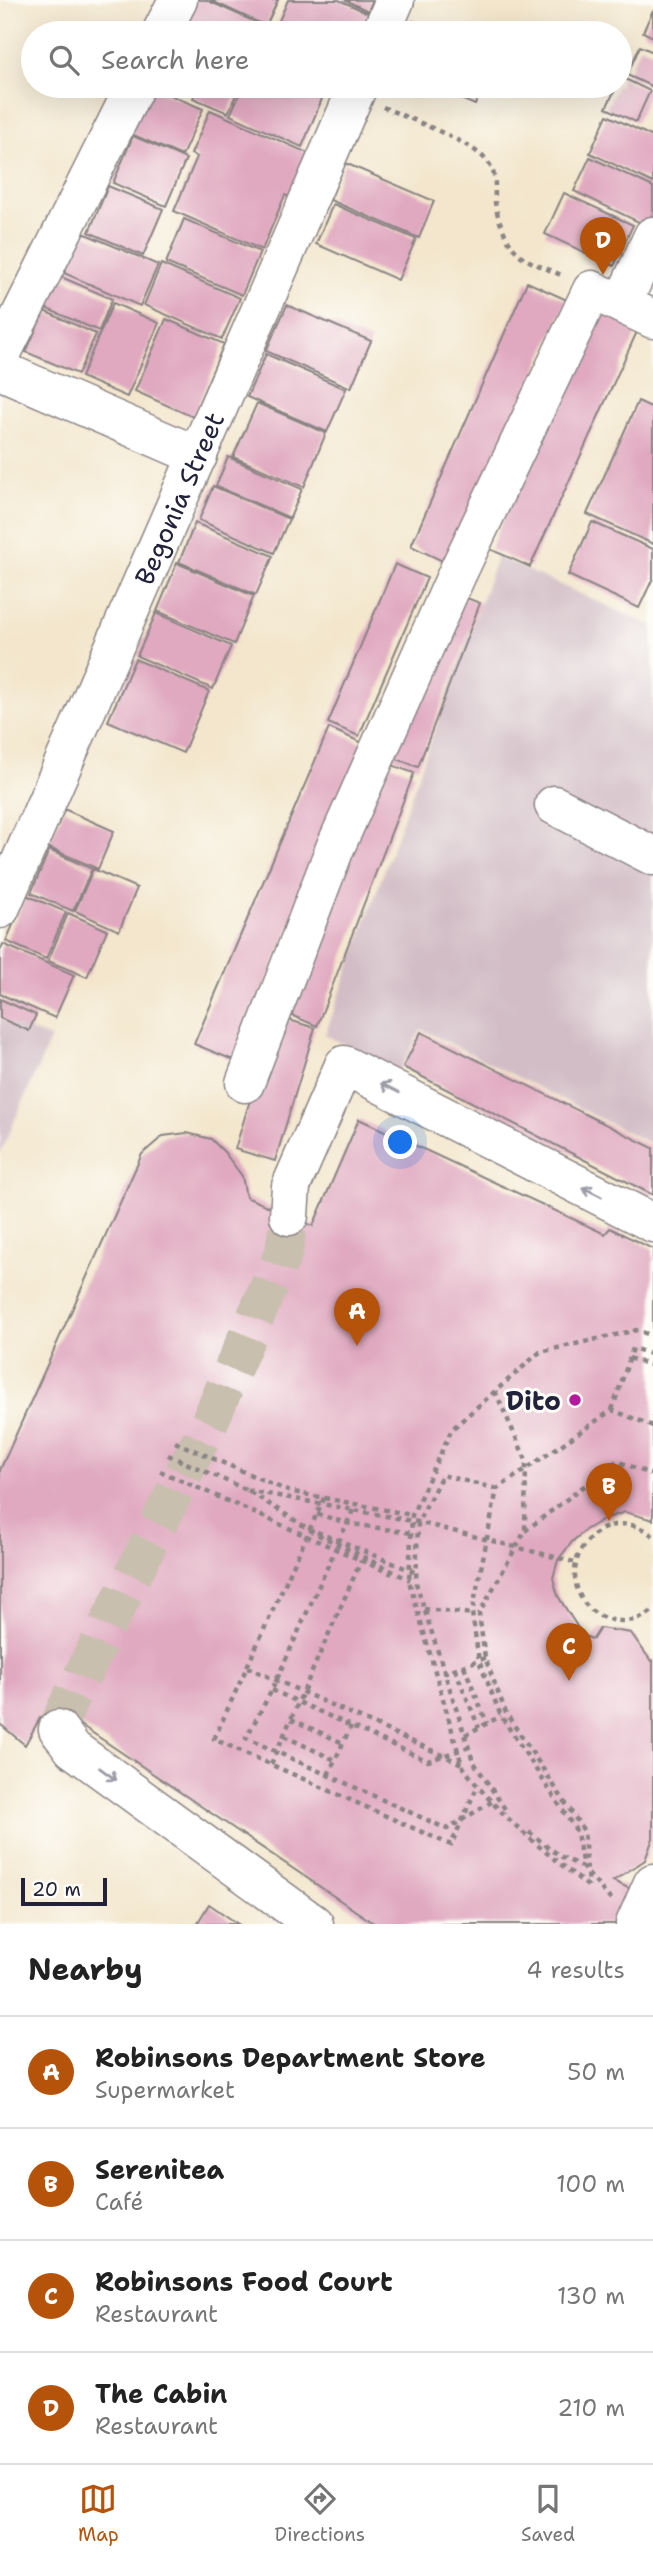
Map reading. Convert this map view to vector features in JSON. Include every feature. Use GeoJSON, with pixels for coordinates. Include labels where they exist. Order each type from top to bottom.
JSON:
{"type":"FeatureCollection","features":[{"type":"Feature","properties":{"kind":"street"},"geometry":{"type":"LineString","coordinates":[[168,21],[178,0]]}},
{"type":"Feature","properties":{"kind":"street"},"geometry":{"type":"LineString","coordinates":[[385,21],[395,0]]}},
{"type":"Feature","properties":{"kind":"street"},"geometry":{"type":"LineString","coordinates":[[0,357],[129,98]]}},
{"type":"Feature","properties":{"kind":"street","name":"Begonia Street"},"geometry":{"type":"LineString","coordinates":[[0,909],[352,98]]}},
{"type":"Feature","properties":{"kind":"street"},"geometry":{"type":"LineString","coordinates":[[245,1083],[341,835],[457,574],[622,304],[653,236]]}},
{"type":"Feature","properties":{"kind":"street"},"geometry":{"type":"LineString","coordinates":[[0,370],[198,456]]}},
{"type":"Feature","properties":{"kind":"street"},"geometry":{"type":"LineString","coordinates":[[554,805],[653,856]]}},
{"type":"Feature","properties":{"kind":"street"},"geometry":{"type":"LineString","coordinates":[[289,1216],[291,1186],[344,1065],[653,1223]]}},
{"type":"Feature","properties":{"kind":"street"},"geometry":{"type":"LineString","coordinates":[[58,1729],[73,1749],[314,1924]]}},
{"type":"Feature","properties":{"kind":"street"},"geometry":{"type":"LineString","coordinates":[[622,1912],[653,1883]]}},
{"type":"Feature","properties":{"kind":"path"},"geometry":{"type":"LineString","coordinates":[[367,98],[468,146],[486,159],[495,175],[495,204],[514,248],[521,256],[622,304]]}},
{"type":"Feature","properties":{"kind":"path"},"geometry":{"type":"LineString","coordinates":[[653,1336],[637,1331],[540,1352],[452,1429],[412,1515],[409,1581],[463,1765],[477,1787],[559,1863],[589,1886],[584,1832],[506,1713],[485,1658],[478,1614],[525,1531],[617,1461],[653,1475]]}},
{"type":"Feature","properties":{"kind":"path"},"geometry":{"type":"LineString","coordinates":[[583,1868],[577,1832],[501,1716],[479,1661],[472,1613],[498,1489],[612,1410],[633,1348],[653,1355]]}},
{"type":"Feature","properties":{"kind":"path"},"geometry":{"type":"LineString","coordinates":[[629,1357],[653,1366]]}},
{"type":"Feature","properties":{"kind":"path"},"geometry":{"type":"LineString","coordinates":[[495,1391],[526,1460],[525,1531]]}},
{"type":"Feature","properties":{"kind":"path"},"geometry":{"type":"LineString","coordinates":[[612,1410],[653,1426]]}},
{"type":"Feature","properties":{"kind":"path"},"geometry":{"type":"LineString","coordinates":[[175,1441],[288,1491],[412,1515]]}},
{"type":"Feature","properties":{"kind":"path"},"geometry":{"type":"LineString","coordinates":[[168,1455],[247,1490],[315,1534],[417,1573]]}},
{"type":"Feature","properties":{"kind":"path"},"geometry":{"type":"LineString","coordinates":[[160,1471],[409,1581]]}},
{"type":"Feature","properties":{"kind":"path"},"geometry":{"type":"LineString","coordinates":[[498,1489],[442,1475],[418,1522],[416,1583],[473,1761],[509,1816],[560,1856],[583,1868],[622,1912]]}},
{"type":"Feature","properties":{"kind":"path"},"geometry":{"type":"LineString","coordinates":[[247,1490],[418,1522],[575,1562]]}},
{"type":"Feature","properties":{"kind":"path"},"geometry":{"type":"LineString","coordinates":[[324,1498],[214,1739],[451,1845],[477,1787]]}},
{"type":"Feature","properties":{"kind":"path"},"geometry":{"type":"LineString","coordinates":[[353,1510],[272,1690],[246,1738],[447,1829],[498,1798]]}},
{"type":"Feature","properties":{"kind":"path"},"geometry":{"type":"LineString","coordinates":[[317,1514],[346,1523],[418,1534]]}},
{"type":"Feature","properties":{"kind":"path"},"geometry":{"type":"LineString","coordinates":[[653,1536],[632,1525],[613,1524],[596,1532],[582,1545],[575,1562],[574,1581],[582,1600],[595,1613],[612,1621],[632,1621],[653,1610]]}},
{"type":"Feature","properties":{"kind":"path"},"geometry":{"type":"LineString","coordinates":[[310,1529],[416,1583]]}},
{"type":"Feature","properties":{"kind":"path"},"geometry":{"type":"LineString","coordinates":[[271,1765],[361,1561]]}},
{"type":"Feature","properties":{"kind":"path"},"geometry":{"type":"LineString","coordinates":[[417,1609],[478,1614]]}},
{"type":"Feature","properties":{"kind":"path"},"geometry":{"type":"LineString","coordinates":[[436,1675],[485,1658]]}},
{"type":"Feature","properties":{"kind":"path"},"geometry":{"type":"LineString","coordinates":[[464,1666],[487,1723]]}},
{"type":"Feature","properties":{"kind":"path"},"geometry":{"type":"LineString","coordinates":[[247,1667],[463,1765]]}},
{"type":"Feature","properties":{"kind":"path"},"geometry":{"type":"LineString","coordinates":[[455,1669],[479,1728]]}},
{"type":"Feature","properties":{"kind":"path"},"geometry":{"type":"LineString","coordinates":[[272,1690],[428,1761],[469,1746]]}},
{"type":"Feature","properties":{"kind":"path"},"geometry":{"type":"LineString","coordinates":[[465,1735],[501,1716]]}},
{"type":"Feature","properties":{"kind":"path"},"geometry":{"type":"LineString","coordinates":[[291,1719],[343,1744]]}},
{"type":"Feature","properties":{"kind":"path"},"geometry":{"type":"LineString","coordinates":[[328,1775],[351,1726]]}},
{"type":"Feature","properties":{"kind":"path"},"geometry":{"type":"LineString","coordinates":[[284,1736],[335,1760]]}},
{"type":"Feature","properties":{"kind":"shaded area"},"geometry":{"type":"Polygon","coordinates":[[[497,557],[653,626],[653,1145],[421,1029],[399,1071],[325,1035],[497,557]]]}},
{"type":"Feature","properties":{"kind":"shaded area"},"geometry":{"type":"Polygon","coordinates":[[[0,1019],[51,1038],[0,1154],[0,1019]]]}},
{"type":"Feature","properties":{"kind":"building"},"geometry":{"type":"Polygon","coordinates":[[[195,0],[206,0],[253,21],[185,21],[195,0]]]}},
{"type":"Feature","properties":{"kind":"building"},"geometry":{"type":"Polygon","coordinates":[[[210,0],[278,0],[268,21],[255,21],[210,0]]]}},
{"type":"Feature","properties":{"kind":"building"},"geometry":{"type":"Polygon","coordinates":[[[288,0],[339,0],[372,15],[369,21],[279,21],[288,0]]]}},
{"type":"Feature","properties":{"kind":"building"},"geometry":{"type":"Polygon","coordinates":[[[345,0],[373,0],[368,11],[345,0]]]}},
{"type":"Feature","properties":{"kind":"building"},"geometry":{"type":"Polygon","coordinates":[[[653,10],[653,37],[643,32],[653,10]]]}},
{"type":"Feature","properties":{"kind":"building"},"geometry":{"type":"Polygon","coordinates":[[[640,46],[653,52],[653,87],[632,77],[632,64],[640,46]]]}},
{"type":"Feature","properties":{"kind":"building"},"geometry":{"type":"Polygon","coordinates":[[[632,82],[650,91],[636,122],[606,108],[611,98],[632,98],[632,82]]]}},
{"type":"Feature","properties":{"kind":"building"},"geometry":{"type":"Polygon","coordinates":[[[144,98],[177,98],[203,109],[182,156],[129,133],[144,98]]]}},
{"type":"Feature","properties":{"kind":"building"},"geometry":{"type":"Polygon","coordinates":[[[193,98],[235,98],[228,113],[193,98]]]}},
{"type":"Feature","properties":{"kind":"building"},"geometry":{"type":"Polygon","coordinates":[[[238,98],[322,99],[302,147],[230,115],[238,98]]]}},
{"type":"Feature","properties":{"kind":"building"},"geometry":{"type":"Polygon","coordinates":[[[458,98],[478,98],[475,105],[458,98]]]}},
{"type":"Feature","properties":{"kind":"building"},"geometry":{"type":"Polygon","coordinates":[[[210,110],[308,153],[289,197],[285,195],[262,250],[174,211],[197,157],[191,154],[210,110]]]}},
{"type":"Feature","properties":{"kind":"building"},"geometry":{"type":"Polygon","coordinates":[[[607,115],[653,137],[653,183],[590,153],[607,115]]]}},
{"type":"Feature","properties":{"kind":"building"},"geometry":{"type":"Polygon","coordinates":[[[133,136],[186,159],[166,206],[113,183],[133,136]]]}},
{"type":"Feature","properties":{"kind":"building"},"geometry":{"type":"Polygon","coordinates":[[[590,157],[653,187],[653,213],[647,226],[574,191],[590,157]]]}},
{"type":"Feature","properties":{"kind":"building"},"geometry":{"type":"Polygon","coordinates":[[[345,163],[434,201],[419,238],[330,200],[345,163]]]}},
{"type":"Feature","properties":{"kind":"building"},"geometry":{"type":"Polygon","coordinates":[[[108,186],[163,209],[143,256],[89,232],[108,186]]]}},
{"type":"Feature","properties":{"kind":"building"},"geometry":{"type":"Polygon","coordinates":[[[564,193],[633,225],[614,266],[545,234],[564,193]]]}},
{"type":"Feature","properties":{"kind":"building"},"geometry":{"type":"Polygon","coordinates":[[[333,204],[416,239],[398,280],[316,244],[333,204]]]}},
{"type":"Feature","properties":{"kind":"building"},"geometry":{"type":"Polygon","coordinates":[[[184,219],[260,252],[242,295],[166,263],[184,219]]]}},
{"type":"Feature","properties":{"kind":"building"},"geometry":{"type":"Polygon","coordinates":[[[81,232],[158,265],[140,306],[64,273],[81,232]]]}},
{"type":"Feature","properties":{"kind":"building"},"geometry":{"type":"Polygon","coordinates":[[[161,264],[240,298],[222,339],[144,305],[161,264]]]}},
{"type":"Feature","properties":{"kind":"building"},"geometry":{"type":"Polygon","coordinates":[[[59,276],[112,299],[99,331],[45,308],[59,276]]]}},
{"type":"Feature","properties":{"kind":"building"},"geometry":{"type":"Polygon","coordinates":[[[527,282],[567,300],[451,565],[411,546],[527,282]]]}},
{"type":"Feature","properties":{"kind":"building"},"geometry":{"type":"Polygon","coordinates":[[[113,303],[159,323],[127,397],[81,377],[113,303]]]}},
{"type":"Feature","properties":{"kind":"building"},"geometry":{"type":"Polygon","coordinates":[[[287,305],[371,341],[351,388],[266,351],[287,305]]]}},
{"type":"Feature","properties":{"kind":"building"},"geometry":{"type":"Polygon","coordinates":[[[600,307],[640,325],[530,567],[490,549],[600,307]]]}},
{"type":"Feature","properties":{"kind":"building"},"geometry":{"type":"Polygon","coordinates":[[[44,311],[96,334],[78,374],[26,352],[44,311]]]}},
{"type":"Feature","properties":{"kind":"building"},"geometry":{"type":"Polygon","coordinates":[[[166,319],[224,344],[193,417],[135,391],[166,319]]]}},
{"type":"Feature","properties":{"kind":"building"},"geometry":{"type":"Polygon","coordinates":[[[266,354],[346,389],[327,432],[247,397],[266,354]]]}},
{"type":"Feature","properties":{"kind":"building"},"geometry":{"type":"Polygon","coordinates":[[[638,401],[653,408],[653,544],[587,514],[638,401]]]}},
{"type":"Feature","properties":{"kind":"building"},"geometry":{"type":"Polygon","coordinates":[[[257,403],[326,433],[304,487],[233,457],[257,403]]]}},
{"type":"Feature","properties":{"kind":"building"},"geometry":{"type":"Polygon","coordinates":[[[228,457],[302,489],[290,518],[216,486],[228,457]]]}},
{"type":"Feature","properties":{"kind":"building"},"geometry":{"type":"Polygon","coordinates":[[[213,486],[289,519],[274,553],[199,520],[213,486]]]}},
{"type":"Feature","properties":{"kind":"building"},"geometry":{"type":"Polygon","coordinates":[[[592,522],[653,549],[653,578],[639,608],[568,575],[592,522]]]}},
{"type":"Feature","properties":{"kind":"building"},"geometry":{"type":"Polygon","coordinates":[[[195,523],[273,556],[256,595],[179,562],[195,523]]]}},
{"type":"Feature","properties":{"kind":"building"},"geometry":{"type":"Polygon","coordinates":[[[177,563],[254,596],[234,644],[157,611],[177,563]]]}},
{"type":"Feature","properties":{"kind":"building"},"geometry":{"type":"Polygon","coordinates":[[[395,564],[427,578],[359,736],[328,723],[395,564]]]}},
{"type":"Feature","properties":{"kind":"building"},"geometry":{"type":"Polygon","coordinates":[[[451,592],[480,603],[418,767],[389,756],[451,592]]]}},
{"type":"Feature","properties":{"kind":"building"},"geometry":{"type":"Polygon","coordinates":[[[156,613],[231,646],[213,689],[137,656],[156,613]]]}},
{"type":"Feature","properties":{"kind":"building"},"geometry":{"type":"Polygon","coordinates":[[[135,659],[209,691],[183,753],[108,721],[135,659]]]}},
{"type":"Feature","properties":{"kind":"building"},"geometry":{"type":"Polygon","coordinates":[[[329,728],[367,745],[233,1060],[194,1044],[329,728]]]}},
{"type":"Feature","properties":{"kind":"building"},"geometry":{"type":"Polygon","coordinates":[[[378,760],[414,773],[317,1026],[281,1011],[378,760]]]}},
{"type":"Feature","properties":{"kind":"building"},"geometry":{"type":"Polygon","coordinates":[[[64,809],[114,831],[98,869],[47,847],[64,809]]]}},
{"type":"Feature","properties":{"kind":"building"},"geometry":{"type":"Polygon","coordinates":[[[49,850],[92,869],[73,911],[31,893],[49,850]]]}},
{"type":"Feature","properties":{"kind":"building"},"geometry":{"type":"Polygon","coordinates":[[[93,869],[137,888],[119,931],[75,911],[93,869]]]}},
{"type":"Feature","properties":{"kind":"building"},"geometry":{"type":"Polygon","coordinates":[[[26,895],[66,912],[46,959],[6,941],[26,895]]]}},
{"type":"Feature","properties":{"kind":"building"},"geometry":{"type":"Polygon","coordinates":[[[68,913],[107,930],[87,977],[48,961],[68,913]]]}},
{"type":"Feature","properties":{"kind":"building"},"geometry":{"type":"Polygon","coordinates":[[[3,944],[74,975],[55,1018],[0,994],[0,951],[3,944]]]}},
{"type":"Feature","properties":{"kind":"building"},"geometry":{"type":"Polygon","coordinates":[[[0,999],[36,1015],[29,1031],[0,1018],[0,999]]]}},
{"type":"Feature","properties":{"kind":"building"},"geometry":{"type":"Polygon","coordinates":[[[276,1016],[315,1028],[275,1161],[235,1149],[276,1016]]]}},
{"type":"Feature","properties":{"kind":"building"},"geometry":{"type":"Polygon","coordinates":[[[421,1032],[653,1148],[653,1195],[403,1067],[421,1032]]]}},
{"type":"Feature","properties":{"kind":"building"},"geometry":{"type":"Polygon","coordinates":[[[359,1119],[605,1234],[610,1228],[653,1249],[653,1520],[625,1512],[604,1519],[585,1530],[558,1560],[553,1578],[558,1596],[583,1636],[593,1639],[600,1628],[631,1633],[651,1661],[653,1660],[653,1838],[645,1860],[613,1881],[653,1899],[653,1924],[375,1924],[75,1721],[65,1734],[40,1718],[25,1745],[0,1724],[0,1470],[142,1154],[163,1136],[187,1133],[211,1139],[242,1176],[246,1197],[313,1226],[359,1119]]]}},
{"type":"Feature","properties":{"kind":"building"},"geometry":{"type":"Polygon","coordinates":[[[209,1904],[238,1924],[197,1924],[209,1904]]]}},
{"type":"Feature","properties":{"kind":"tunnel"},"geometry":{"type":"LineString","coordinates":[[58,1729],[65,1710],[210,1421],[284,1252],[289,1216]]}},
{"type":"Feature","properties":{"kind":"place","name":"The Cabin"},"geometry":{"type":"Point","coordinates":[603,275]}},
{"type":"Feature","properties":{"kind":"place","name":"Robinsons Department Store"},"geometry":{"type":"Point","coordinates":[357,1346]}},
{"type":"Feature","properties":{"kind":"place","name":"Dito"},"geometry":{"type":"Point","coordinates":[575,1400]}},
{"type":"Feature","properties":{"kind":"place","name":"Serenitea"},"geometry":{"type":"Point","coordinates":[609,1521]}},
{"type":"Feature","properties":{"kind":"place","name":"Robinsons Food Court"},"geometry":{"type":"Point","coordinates":[569,1681]}}]}
